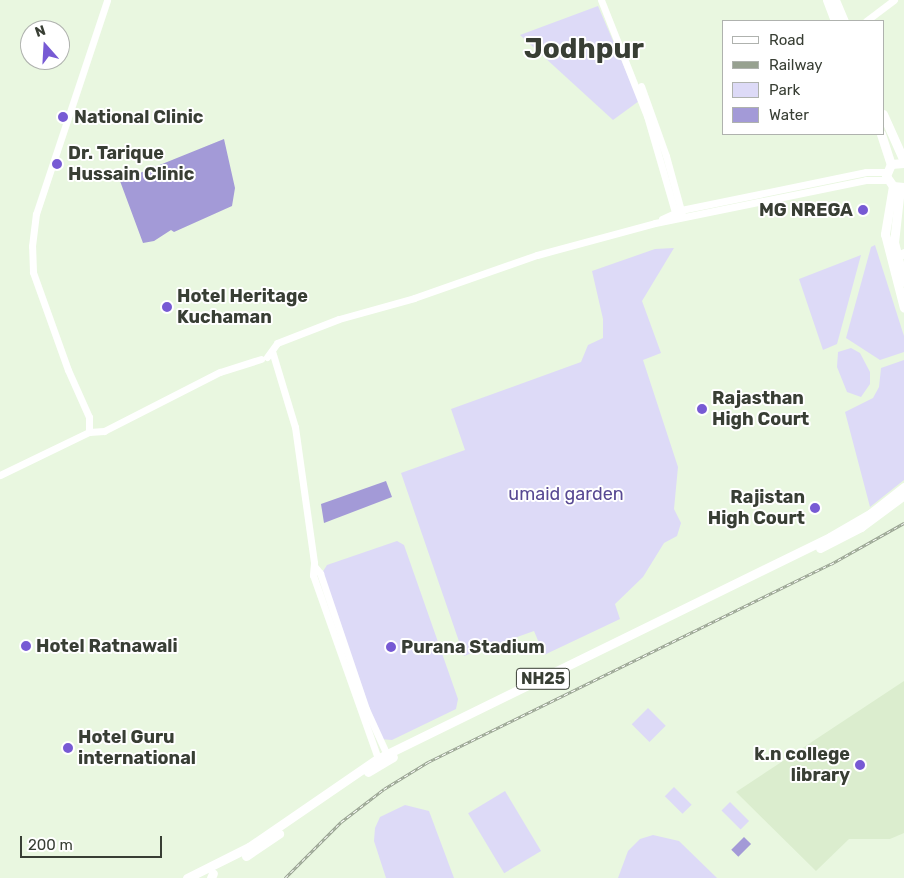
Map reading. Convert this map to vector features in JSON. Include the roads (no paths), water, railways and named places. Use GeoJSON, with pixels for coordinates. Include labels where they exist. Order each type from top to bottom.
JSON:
{"type":"FeatureCollection","features":[{"type":"Feature","properties":{"kind":"main road"},"geometry":{"type":"LineString","coordinates":[[827,0],[835,20]]}},
{"type":"Feature","properties":{"kind":"main road"},"geometry":{"type":"LineString","coordinates":[[835,0],[844,20]]}},
{"type":"Feature","properties":{"kind":"main road"},"geometry":{"type":"LineString","coordinates":[[884,116],[904,162],[896,182],[885,234],[904,308]]}},
{"type":"Feature","properties":{"kind":"main road"},"geometry":{"type":"LineString","coordinates":[[881,135],[896,182],[894,229],[904,282]]}},
{"type":"Feature","properties":{"kind":"main road","name":"NH25"},"geometry":{"type":"LineString","coordinates":[[187,878],[249,847],[388,757],[822,541],[871,513],[904,487]]}},
{"type":"Feature","properties":{"kind":"main road","name":"NH25"},"geometry":{"type":"LineString","coordinates":[[388,757],[836,541],[881,514],[904,495]]}},
{"type":"Feature","properties":{"kind":"main road","name":"NH25"},"geometry":{"type":"LineString","coordinates":[[202,878],[212,875],[255,850],[379,762]]}},
{"type":"Feature","properties":{"kind":"street"},"geometry":{"type":"LineString","coordinates":[[89,432],[90,417],[68,370],[33,272],[32,246],[36,214],[107,0]]}},
{"type":"Feature","properties":{"kind":"street"},"geometry":{"type":"LineString","coordinates":[[601,0],[647,116],[679,215]]}},
{"type":"Feature","properties":{"kind":"street"},"geometry":{"type":"LineString","coordinates":[[606,0],[651,111],[679,215]]}},
{"type":"Feature","properties":{"kind":"street"},"geometry":{"type":"LineString","coordinates":[[867,20],[894,0]]}},
{"type":"Feature","properties":{"kind":"street"},"geometry":{"type":"LineString","coordinates":[[0,475],[89,432],[104,431],[182,390],[264,358],[277,344],[340,319],[414,298],[537,255],[679,215],[866,180],[896,182]]}},
{"type":"Feature","properties":{"kind":"street"},"geometry":{"type":"LineString","coordinates":[[272,350],[295,427],[316,586],[379,762]]}},
{"type":"Feature","properties":{"kind":"street"},"geometry":{"type":"LineString","coordinates":[[315,567],[320,573],[366,709],[388,757]]}},
{"type":"Feature","properties":{"kind":"water"},"geometry":{"type":"Polygon","coordinates":[[[224,139],[235,188],[232,206],[174,232],[171,230],[154,241],[143,243],[120,181],[224,139]]]}},
{"type":"Feature","properties":{"kind":"water"},"geometry":{"type":"Polygon","coordinates":[[[386,481],[392,497],[324,523],[321,504],[386,481]]]}},
{"type":"Feature","properties":{"kind":"water"},"geometry":{"type":"Polygon","coordinates":[[[744,837],[751,844],[738,857],[731,850],[744,837]]]}},
{"type":"Feature","properties":{"kind":"railway"},"geometry":{"type":"LineString","coordinates":[[285,878],[341,822],[384,789],[428,762],[831,564],[904,523]]}},
{"type":"Feature","properties":{"kind":"place","name":"National Clinic"},"geometry":{"type":"Point","coordinates":[63,117]}},
{"type":"Feature","properties":{"kind":"place","name":"Dr. Tarique Hussain Clinic"},"geometry":{"type":"Point","coordinates":[57,164]}},
{"type":"Feature","properties":{"kind":"place","name":"MG NREGA"},"geometry":{"type":"Point","coordinates":[863,210]}},
{"type":"Feature","properties":{"kind":"place","name":"Hotel Heritage Kuchaman"},"geometry":{"type":"Point","coordinates":[167,307]}},
{"type":"Feature","properties":{"kind":"place","name":"Rajasthan High Court"},"geometry":{"type":"Point","coordinates":[702,409]}},
{"type":"Feature","properties":{"kind":"place","name":"Rajistan High Court"},"geometry":{"type":"Point","coordinates":[815,508]}},
{"type":"Feature","properties":{"kind":"place","name":"Hotel Ratnawali"},"geometry":{"type":"Point","coordinates":[26,646]}},
{"type":"Feature","properties":{"kind":"place","name":"Purana Stadium"},"geometry":{"type":"Point","coordinates":[391,647]}},
{"type":"Feature","properties":{"kind":"place","name":"Hotel Guru international"},"geometry":{"type":"Point","coordinates":[68,748]}},
{"type":"Feature","properties":{"kind":"place","name":"k.n college library"},"geometry":{"type":"Point","coordinates":[860,765]}},
{"type":"Feature","properties":{"kind":"district","name":"Jodhpur"},"geometry":{"type":"Point","coordinates":[584,49]}},
{"type":"Feature","properties":{"kind":"park label","name":"umaid garden"},"geometry":{"type":"Point","coordinates":[566,494]}}]}
